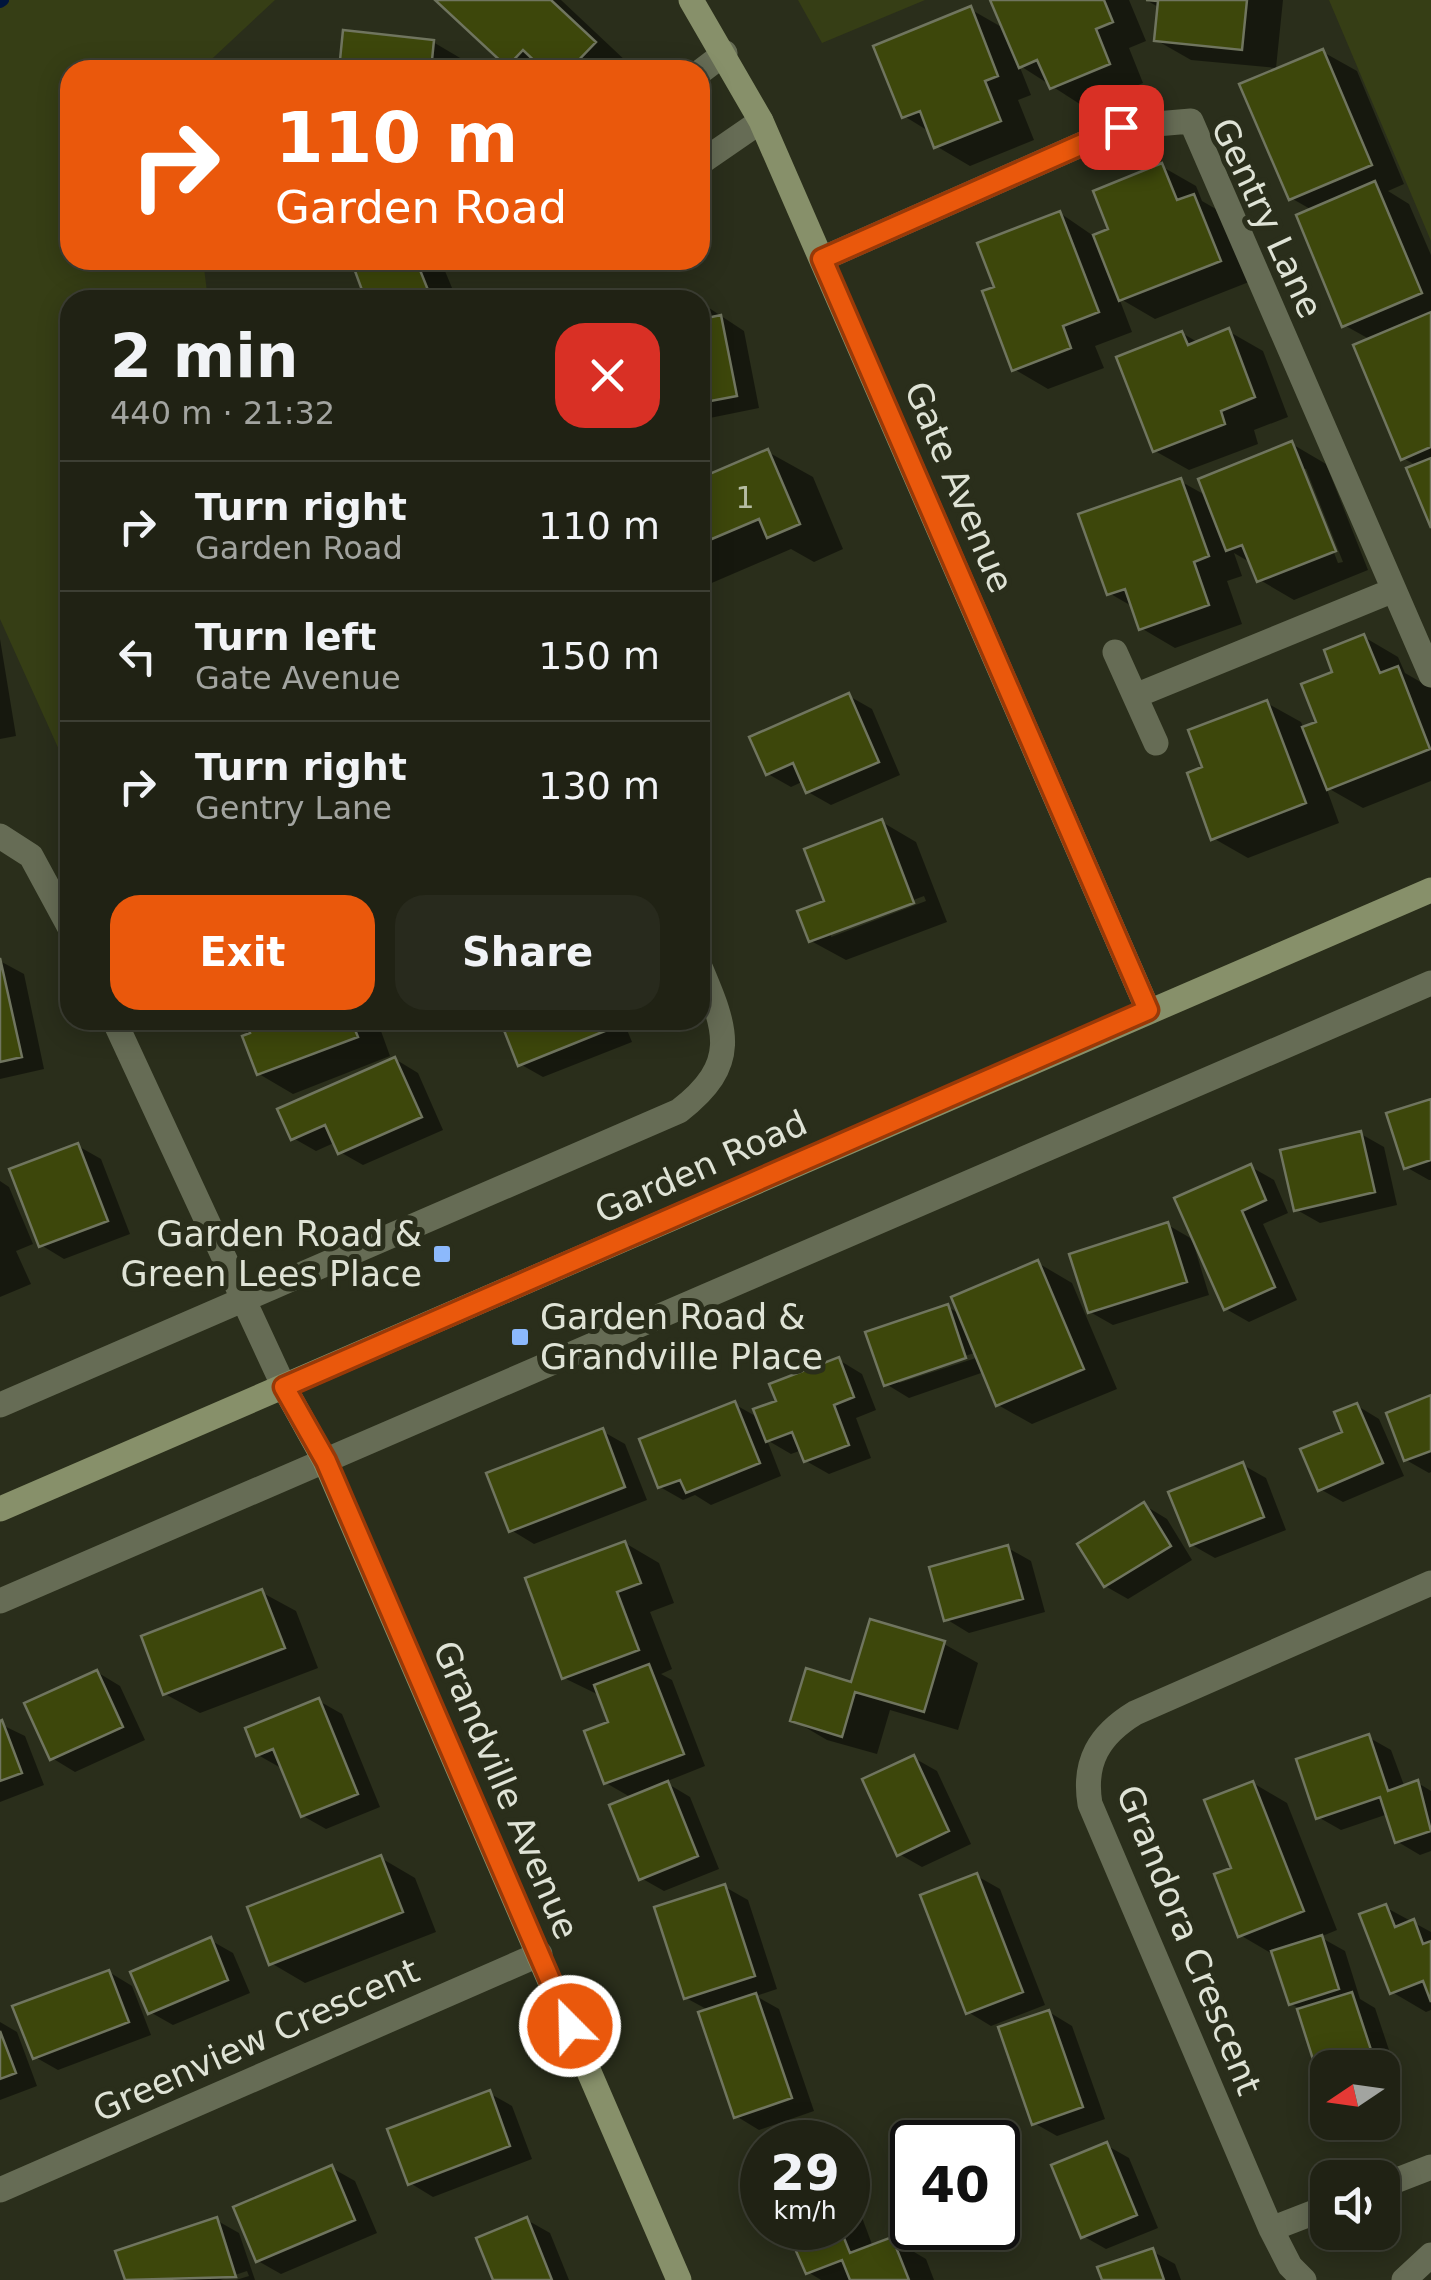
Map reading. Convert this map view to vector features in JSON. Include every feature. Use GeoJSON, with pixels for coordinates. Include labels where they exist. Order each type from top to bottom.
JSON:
{"type":"FeatureCollection","features":[{"type":"Feature","properties":{"kind":"street","name":"Gate Avenue"},"geometry":{"type":"LineString","coordinates":[[691,0],[762,121],[1148,1010]]}},
{"type":"Feature","properties":{"kind":"street"},"geometry":{"type":"LineString","coordinates":[[710,64],[725,53]]}},
{"type":"Feature","properties":{"kind":"street"},"geometry":{"type":"LineString","coordinates":[[710,157],[762,121]]}},
{"type":"Feature","properties":{"kind":"street","name":"Gentry Lane"},"geometry":{"type":"LineString","coordinates":[[822,259],[1121,127],[1191,122],[1431,675]]}},
{"type":"Feature","properties":{"kind":"street"},"geometry":{"type":"LineString","coordinates":[[1135,696],[1394,590]]}},
{"type":"Feature","properties":{"kind":"street"},"geometry":{"type":"LineString","coordinates":[[1116,652],[1156,743]]}},
{"type":"Feature","properties":{"kind":"street"},"geometry":{"type":"LineString","coordinates":[[0,836],[31,856],[60,910]]}},
{"type":"Feature","properties":{"kind":"street","name":"Garden Road"},"geometry":{"type":"LineString","coordinates":[[0,1509],[1431,890]]}},
{"type":"Feature","properties":{"kind":"street"},"geometry":{"type":"LineString","coordinates":[[0,1601],[1431,983]]}},
{"type":"Feature","properties":{"kind":"street","name":"Garden Road"},"geometry":{"type":"LineString","coordinates":[[0,1404],[679,1111],[714,1078],[724,1056],[723,1027],[710,993]]}},
{"type":"Feature","properties":{"kind":"street"},"geometry":{"type":"LineString","coordinates":[[119,1030],[284,1387]]}},
{"type":"Feature","properties":{"kind":"street","name":"Grandville Avenue"},"geometry":{"type":"LineString","coordinates":[[284,1387],[326,1461],[679,2280]]}},
{"type":"Feature","properties":{"kind":"street","name":"Grandora Crescent"},"geometry":{"type":"LineString","coordinates":[[1304,2280],[1290,2266],[1271,2229],[1090,1804],[1086,1779],[1094,1751],[1111,1728],[1135,1713],[1431,1584]]}},
{"type":"Feature","properties":{"kind":"street","name":"Greenview Crescent"},"geometry":{"type":"LineString","coordinates":[[0,2190],[540,1954]]}},
{"type":"Feature","properties":{"kind":"street"},"geometry":{"type":"LineString","coordinates":[[1400,2179],[1431,2167]]}},
{"type":"Feature","properties":{"kind":"street"},"geometry":{"type":"LineString","coordinates":[[1271,2229],[1310,2214]]}},
{"type":"Feature","properties":{"kind":"street"},"geometry":{"type":"LineString","coordinates":[[1404,2280],[1431,2255]]}},
{"type":"Feature","properties":{"kind":"green space"},"geometry":{"type":"Polygon","coordinates":[[[0,0],[275,0],[211,60],[60,60],[60,270],[204,270],[207,290],[60,290],[60,752],[0,619],[0,0]]]}},
{"type":"Feature","properties":{"kind":"green space"},"geometry":{"type":"Polygon","coordinates":[[[798,0],[925,0],[822,43],[798,0]]]}},
{"type":"Feature","properties":{"kind":"green space"},"geometry":{"type":"Polygon","coordinates":[[[1329,0],[1431,0],[1431,241],[1329,0]]]}},
{"type":"Feature","properties":{"kind":"building"},"geometry":{"type":"Polygon","coordinates":[[[435,0],[551,0],[596,42],[579,60],[534,60],[523,50],[514,60],[499,60],[435,0]]]}},
{"type":"Feature","properties":{"kind":"building"},"geometry":{"type":"Polygon","coordinates":[[[990,0],[1104,0],[1113,22],[1096,29],[1110,64],[1050,89],[1037,60],[1019,68],[990,0]]]}},
{"type":"Feature","properties":{"kind":"building"},"geometry":{"type":"Polygon","coordinates":[[[1146,0],[1247,0],[1242,50],[1154,41],[1158,1],[1146,0]]]}},
{"type":"Feature","properties":{"kind":"building"},"geometry":{"type":"Polygon","coordinates":[[[971,6],[998,76],[985,81],[1001,121],[934,148],[920,111],[902,118],[873,46],[971,6]]]}},
{"type":"Feature","properties":{"kind":"building"},"geometry":{"type":"Polygon","coordinates":[[[343,30],[434,40],[432,60],[340,60],[343,30]]]}},
{"type":"Feature","properties":{"kind":"building"},"geometry":{"type":"Polygon","coordinates":[[[1323,49],[1372,165],[1289,200],[1239,84],[1323,49]]]}},
{"type":"Feature","properties":{"kind":"building"},"geometry":{"type":"Polygon","coordinates":[[[1162,163],[1177,200],[1194,194],[1221,261],[1119,301],[1093,235],[1108,229],[1093,191],[1162,163]]]}},
{"type":"Feature","properties":{"kind":"building"},"geometry":{"type":"Polygon","coordinates":[[[1375,181],[1422,293],[1342,327],[1296,215],[1375,181]]]}},
{"type":"Feature","properties":{"kind":"building"},"geometry":{"type":"Polygon","coordinates":[[[1060,211],[1099,312],[1063,326],[1071,348],[1012,371],[982,291],[994,287],[977,243],[1060,211]]]}},
{"type":"Feature","properties":{"kind":"building"},"geometry":{"type":"Polygon","coordinates":[[[420,270],[428,290],[362,290],[355,271],[420,270]]]}},
{"type":"Feature","properties":{"kind":"building"},"geometry":{"type":"Polygon","coordinates":[[[1431,312],[1431,447],[1401,460],[1353,345],[1431,312]]]}},
{"type":"Feature","properties":{"kind":"building"},"geometry":{"type":"Polygon","coordinates":[[[721,315],[737,396],[710,401],[710,317],[721,315]]]}},
{"type":"Feature","properties":{"kind":"building"},"geometry":{"type":"Polygon","coordinates":[[[1229,328],[1255,397],[1221,411],[1225,424],[1153,452],[1116,357],[1182,331],[1188,345],[1229,328]]]}},
{"type":"Feature","properties":{"kind":"building"},"geometry":{"type":"Polygon","coordinates":[[[1292,441],[1336,551],[1257,582],[1242,545],[1226,551],[1198,479],[1292,441]]]}},
{"type":"Feature","properties":{"kind":"building"},"geometry":{"type":"Polygon","coordinates":[[[768,449],[800,524],[767,538],[759,519],[710,540],[710,474],[768,449]]]}},
{"type":"Feature","properties":{"kind":"building"},"geometry":{"type":"Polygon","coordinates":[[[1431,458],[1431,528],[1406,468],[1431,458]]]}},
{"type":"Feature","properties":{"kind":"building"},"geometry":{"type":"Polygon","coordinates":[[[1181,478],[1209,556],[1194,562],[1209,605],[1139,630],[1125,589],[1107,595],[1078,514],[1181,478]]]}},
{"type":"Feature","properties":{"kind":"building"},"geometry":{"type":"Polygon","coordinates":[[[1364,634],[1380,673],[1398,666],[1430,749],[1327,790],[1302,727],[1316,722],[1301,684],[1332,672],[1324,650],[1364,634]]]}},
{"type":"Feature","properties":{"kind":"building"},"geometry":{"type":"Polygon","coordinates":[[[849,693],[879,762],[806,793],[793,763],[766,775],[749,737],[849,693]]]}},
{"type":"Feature","properties":{"kind":"building"},"geometry":{"type":"Polygon","coordinates":[[[1267,700],[1306,803],[1211,840],[1187,773],[1202,767],[1188,730],[1267,700]]]}},
{"type":"Feature","properties":{"kind":"building"},"geometry":{"type":"Polygon","coordinates":[[[882,819],[914,903],[809,942],[797,911],[824,901],[804,849],[882,819]]]}},
{"type":"Feature","properties":{"kind":"building"},"geometry":{"type":"Polygon","coordinates":[[[0,958],[22,1057],[0,1062],[0,958]]]}},
{"type":"Feature","properties":{"kind":"building"},"geometry":{"type":"Polygon","coordinates":[[[249,1030],[355,1030],[358,1037],[257,1075],[242,1036],[250,1033],[249,1030]]]}},
{"type":"Feature","properties":{"kind":"building"},"geometry":{"type":"Polygon","coordinates":[[[504,1030],[608,1030],[518,1066],[504,1030]]]}},
{"type":"Feature","properties":{"kind":"building"},"geometry":{"type":"Polygon","coordinates":[[[395,1057],[422,1117],[338,1154],[325,1125],[291,1140],[277,1109],[395,1057]]]}},
{"type":"Feature","properties":{"kind":"building"},"geometry":{"type":"Polygon","coordinates":[[[1431,1099],[1431,1160],[1404,1169],[1386,1113],[1431,1099]]]}},
{"type":"Feature","properties":{"kind":"building"},"geometry":{"type":"Polygon","coordinates":[[[1361,1131],[1375,1192],[1294,1211],[1280,1150],[1361,1131]]]}},
{"type":"Feature","properties":{"kind":"building"},"geometry":{"type":"Polygon","coordinates":[[[78,1143],[108,1221],[39,1247],[9,1169],[78,1143]]]}},
{"type":"Feature","properties":{"kind":"building"},"geometry":{"type":"Polygon","coordinates":[[[1251,1164],[1266,1200],[1242,1211],[1275,1287],[1224,1310],[1174,1198],[1251,1164]]]}},
{"type":"Feature","properties":{"kind":"building"},"geometry":{"type":"Polygon","coordinates":[[[1168,1222],[1187,1282],[1088,1313],[1069,1254],[1168,1222]]]}},
{"type":"Feature","properties":{"kind":"building"},"geometry":{"type":"Polygon","coordinates":[[[1038,1260],[1084,1369],[996,1406],[951,1297],[1038,1260]]]}},
{"type":"Feature","properties":{"kind":"building"},"geometry":{"type":"Polygon","coordinates":[[[948,1304],[966,1358],[884,1386],[865,1332],[948,1304]]]}},
{"type":"Feature","properties":{"kind":"building"},"geometry":{"type":"Polygon","coordinates":[[[839,1357],[854,1397],[834,1405],[849,1445],[804,1462],[792,1432],[766,1442],[753,1409],[776,1401],[769,1384],[839,1357]]]}},
{"type":"Feature","properties":{"kind":"building"},"geometry":{"type":"Polygon","coordinates":[[[1431,1395],[1431,1451],[1404,1461],[1386,1413],[1431,1395]]]}},
{"type":"Feature","properties":{"kind":"building"},"geometry":{"type":"Polygon","coordinates":[[[735,1401],[760,1463],[686,1493],[680,1480],[658,1488],[639,1439],[735,1401]]]}},
{"type":"Feature","properties":{"kind":"building"},"geometry":{"type":"Polygon","coordinates":[[[1357,1403],[1383,1463],[1318,1491],[1300,1449],[1342,1432],[1334,1412],[1357,1403]]]}},
{"type":"Feature","properties":{"kind":"building"},"geometry":{"type":"Polygon","coordinates":[[[603,1428],[625,1487],[509,1532],[486,1473],[603,1428]]]}},
{"type":"Feature","properties":{"kind":"building"},"geometry":{"type":"Polygon","coordinates":[[[1243,1462],[1264,1517],[1190,1546],[1168,1492],[1243,1462]]]}},
{"type":"Feature","properties":{"kind":"building"},"geometry":{"type":"Polygon","coordinates":[[[1144,1502],[1171,1546],[1104,1587],[1077,1544],[1144,1502]]]}},
{"type":"Feature","properties":{"kind":"building"},"geometry":{"type":"Polygon","coordinates":[[[625,1541],[641,1583],[617,1592],[639,1650],[562,1679],[525,1578],[625,1541]]]}},
{"type":"Feature","properties":{"kind":"building"},"geometry":{"type":"Polygon","coordinates":[[[1008,1545],[1023,1599],[944,1621],[929,1567],[1008,1545]]]}},
{"type":"Feature","properties":{"kind":"building"},"geometry":{"type":"Polygon","coordinates":[[[262,1589],[285,1648],[163,1695],[141,1636],[262,1589]]]}},
{"type":"Feature","properties":{"kind":"building"},"geometry":{"type":"Polygon","coordinates":[[[870,1619],[945,1641],[924,1712],[855,1692],[842,1737],[790,1721],[806,1668],[851,1682],[870,1619]]]}},
{"type":"Feature","properties":{"kind":"building"},"geometry":{"type":"Polygon","coordinates":[[[649,1664],[684,1754],[604,1784],[584,1731],[608,1722],[594,1685],[649,1664]]]}},
{"type":"Feature","properties":{"kind":"building"},"geometry":{"type":"Polygon","coordinates":[[[97,1670],[123,1727],[50,1760],[24,1703],[97,1670]]]}},
{"type":"Feature","properties":{"kind":"building"},"geometry":{"type":"Polygon","coordinates":[[[319,1698],[358,1794],[301,1817],[273,1749],[256,1756],[245,1728],[319,1698]]]}},
{"type":"Feature","properties":{"kind":"building"},"geometry":{"type":"Polygon","coordinates":[[[0,1721],[22,1773],[0,1781],[0,1721]]]}},
{"type":"Feature","properties":{"kind":"building"},"geometry":{"type":"Polygon","coordinates":[[[1369,1734],[1388,1791],[1418,1780],[1431,1831],[1395,1843],[1380,1797],[1316,1819],[1296,1759],[1369,1734]]]}},
{"type":"Feature","properties":{"kind":"building"},"geometry":{"type":"Polygon","coordinates":[[[914,1755],[949,1831],[897,1856],[862,1779],[914,1755]]]}},
{"type":"Feature","properties":{"kind":"building"},"geometry":{"type":"Polygon","coordinates":[[[668,1781],[698,1856],[639,1880],[609,1805],[668,1781]]]}},
{"type":"Feature","properties":{"kind":"building"},"geometry":{"type":"Polygon","coordinates":[[[1253,1781],[1304,1911],[1238,1937],[1214,1874],[1231,1868],[1204,1800],[1253,1781]]]}},
{"type":"Feature","properties":{"kind":"building"},"geometry":{"type":"Polygon","coordinates":[[[381,1855],[403,1912],[269,1965],[247,1907],[381,1855]]]}},
{"type":"Feature","properties":{"kind":"building"},"geometry":{"type":"Polygon","coordinates":[[[977,1873],[1023,1992],[966,2014],[920,1895],[977,1873]]]}},
{"type":"Feature","properties":{"kind":"building"},"geometry":{"type":"Polygon","coordinates":[[[725,1884],[755,1976],[684,1999],[654,1907],[725,1884]]]}},
{"type":"Feature","properties":{"kind":"building"},"geometry":{"type":"Polygon","coordinates":[[[1386,1904],[1395,1927],[1414,1919],[1423,1944],[1431,1941],[1431,2002],[1423,1981],[1390,1994],[1359,1914],[1386,1904]]]}},
{"type":"Feature","properties":{"kind":"building"},"geometry":{"type":"Polygon","coordinates":[[[1322,1935],[1339,1989],[1289,2005],[1271,1951],[1322,1935]]]}},
{"type":"Feature","properties":{"kind":"building"},"geometry":{"type":"Polygon","coordinates":[[[211,1937],[228,1980],[148,2014],[130,1972],[211,1937]]]}},
{"type":"Feature","properties":{"kind":"building"},"geometry":{"type":"Polygon","coordinates":[[[109,1970],[129,2022],[33,2059],[12,2006],[109,1970]]]}},
{"type":"Feature","properties":{"kind":"building"},"geometry":{"type":"Polygon","coordinates":[[[1352,1992],[1371,2050],[1310,2050],[1297,2009],[1352,1992]]]}},
{"type":"Feature","properties":{"kind":"building"},"geometry":{"type":"Polygon","coordinates":[[[756,1993],[792,2098],[734,2118],[698,2012],[756,1993]]]}},
{"type":"Feature","properties":{"kind":"building"},"geometry":{"type":"Polygon","coordinates":[[[1049,2010],[1083,2107],[1032,2125],[998,2027],[1049,2010]]]}},
{"type":"Feature","properties":{"kind":"building"},"geometry":{"type":"Polygon","coordinates":[[[0,2031],[16,2073],[0,2079],[0,2031]]]}},
{"type":"Feature","properties":{"kind":"building"},"geometry":{"type":"Polygon","coordinates":[[[490,2090],[510,2146],[408,2185],[387,2129],[490,2090]]]}},
{"type":"Feature","properties":{"kind":"building"},"geometry":{"type":"Polygon","coordinates":[[[1107,2142],[1137,2215],[1081,2238],[1051,2165],[1107,2142]]]}},
{"type":"Feature","properties":{"kind":"building"},"geometry":{"type":"Polygon","coordinates":[[[332,2165],[355,2220],[256,2262],[233,2207],[332,2165]]]}},
{"type":"Feature","properties":{"kind":"building"},"geometry":{"type":"Polygon","coordinates":[[[217,2217],[236,2277],[125,2280],[115,2251],[217,2217]]]}},
{"type":"Feature","properties":{"kind":"building"},"geometry":{"type":"Polygon","coordinates":[[[527,2217],[552,2280],[493,2280],[476,2238],[527,2217]]]}},
{"type":"Feature","properties":{"kind":"building"},"geometry":{"type":"Polygon","coordinates":[[[890,2238],[890,2250],[897,2250],[909,2280],[850,2280],[842,2260],[806,2274],[796,2250],[850,2253],[870,2250],[870,2245],[890,2238]]]}},
{"type":"Feature","properties":{"kind":"building"},"geometry":{"type":"Polygon","coordinates":[[[1153,2248],[1164,2280],[1102,2280],[1097,2267],[1153,2248]]]}},
{"type":"Feature","properties":{"kind":"place","name":"Garden Road & Green Lees Place"},"geometry":{"type":"Point","coordinates":[442,1254]}},
{"type":"Feature","properties":{"kind":"place","name":"Garden Road & Grandville Place"},"geometry":{"type":"Point","coordinates":[520,1337]}},
{"type":"Feature","properties":{"kind":"route"},"geometry":{"type":"LineString","coordinates":[[570,2026],[326,1461],[284,1387],[1148,1010],[822,259],[1121,127]]}}]}
